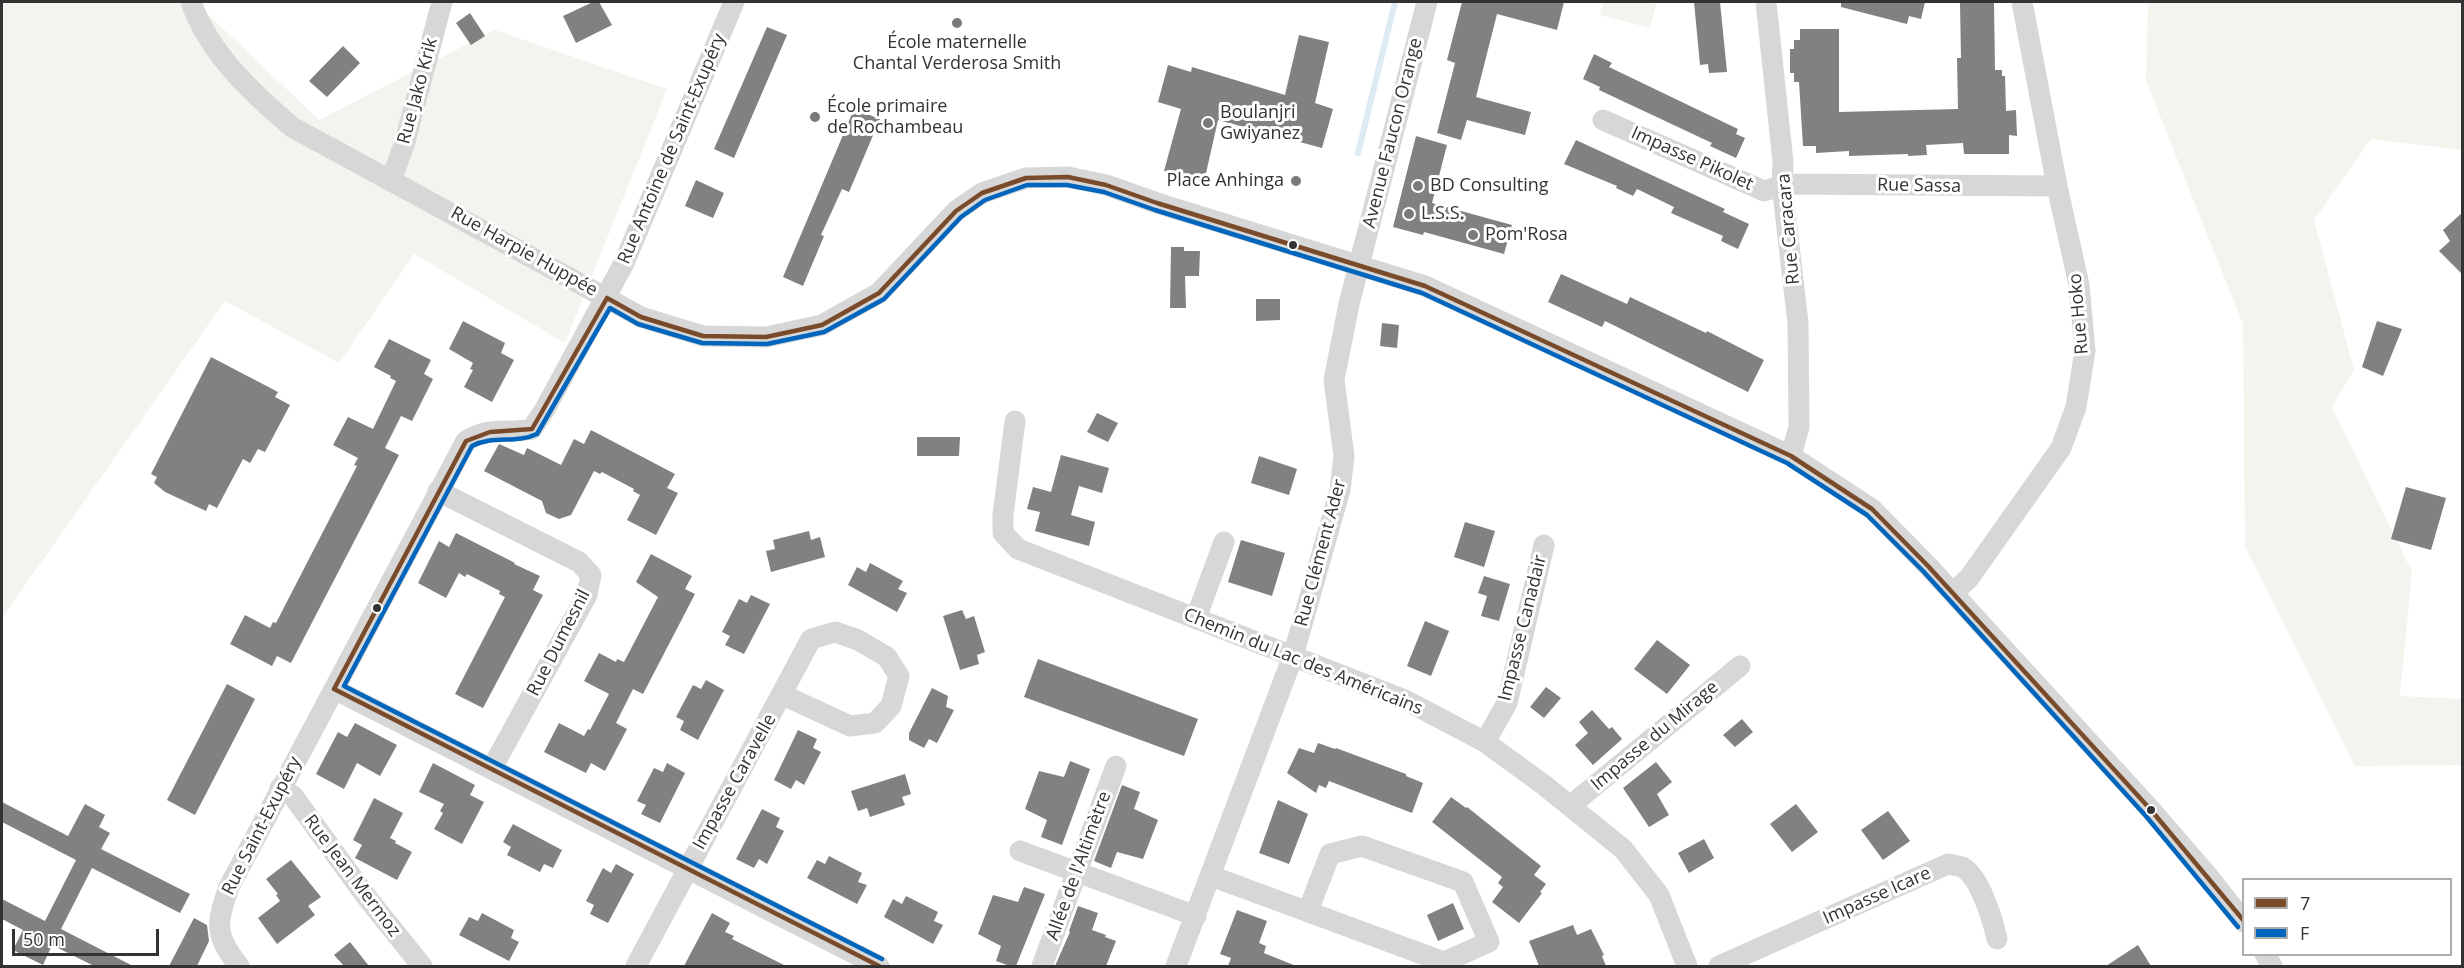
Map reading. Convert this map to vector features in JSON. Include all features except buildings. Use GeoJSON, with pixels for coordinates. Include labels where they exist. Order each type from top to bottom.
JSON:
{"type":"FeatureCollection","features":[{"type":"Feature","properties":{"kind":"street","name":"Rue Harpie Huppée"},"geometry":{"type":"LineString","coordinates":[[191,2],[197,18],[222,58],[257,97],[292,127],[641,317],[703,336],[766,337],[822,325],[879,293],[956,211],[982,194],[1026,178],[1068,177],[1106,185],[1157,204],[1360,264],[1434,290],[1791,456],[1872,509],[1953,593],[2158,818],[2242,919]]}},
{"type":"Feature","properties":{"kind":"street","name":"Rue Jako Krik"},"geometry":{"type":"LineString","coordinates":[[391,180],[404,145],[442,2]]}},
{"type":"Feature","properties":{"kind":"street","name":"Rue Antoine de Saint-Exupéry"},"geometry":{"type":"LineString","coordinates":[[334,689],[466,441],[478,433],[494,430],[515,432],[532,429],[607,298],[624,263],[734,2]]}},
{"type":"Feature","properties":{"kind":"street","name":"Avenue Faucon Orange"},"geometry":{"type":"LineString","coordinates":[[1360,264],[1427,2]]}},
{"type":"Feature","properties":{"kind":"street","name":"Rue Caracara"},"geometry":{"type":"LineString","coordinates":[[1766,2],[1783,162],[1782,186],[1798,323],[1799,427],[1791,456]]}},
{"type":"Feature","properties":{"kind":"street","name":"Rue Hoko"},"geometry":{"type":"LineString","coordinates":[[1953,593],[1969,578],[2061,448],[2076,407],[2085,351],[2079,285],[2057,186],[2022,2]]}},
{"type":"Feature","properties":{"kind":"street","name":"Impasse Pikolet"},"geometry":{"type":"LineString","coordinates":[[1603,120],[1764,191],[1782,186]]}},
{"type":"Feature","properties":{"kind":"street","name":"Rue Sassa"},"geometry":{"type":"LineString","coordinates":[[1782,186],[2057,186]]}},
{"type":"Feature","properties":{"kind":"street","name":"Rue Clément Ader"},"geometry":{"type":"LineString","coordinates":[[1176,966],[1293,656],[1340,490],[1344,456],[1334,380],[1349,304],[1360,264]]}},
{"type":"Feature","properties":{"kind":"street","name":"Chemin du Lac des Américains"},"geometry":{"type":"LineString","coordinates":[[1015,421],[1003,515],[1003,533],[1018,549],[1405,700],[1485,742],[1623,849],[1659,895],[1687,966]]}},
{"type":"Feature","properties":{"kind":"street","name":"Rue Dumesnil"},"geometry":{"type":"LineString","coordinates":[[438,491],[579,562],[591,575],[587,595],[492,768]]}},
{"type":"Feature","properties":{"kind":"street"},"geometry":{"type":"LineString","coordinates":[[1196,618],[1224,542]]}},
{"type":"Feature","properties":{"kind":"street","name":"Impasse Canadair"},"geometry":{"type":"LineString","coordinates":[[1485,742],[1507,703],[1544,545]]}},
{"type":"Feature","properties":{"kind":"street","name":"Impasse Caravelle"},"geometry":{"type":"LineString","coordinates":[[687,870],[783,695],[811,639],[835,632],[858,640],[887,657],[899,676],[891,706],[875,723],[850,726],[783,695]]}},
{"type":"Feature","properties":{"kind":"street","name":"Impasse du Mirage"},"geometry":{"type":"LineString","coordinates":[[1570,806],[1740,666]]}},
{"type":"Feature","properties":{"kind":"street"},"geometry":{"type":"LineString","coordinates":[[334,689],[879,966]]}},
{"type":"Feature","properties":{"kind":"street","name":"Rue Saint-Exupéry"},"geometry":{"type":"LineString","coordinates":[[239,966],[229,953],[219,933],[219,914],[229,887],[334,689]]}},
{"type":"Feature","properties":{"kind":"street","name":"Allée de l'Altimètre"},"geometry":{"type":"LineString","coordinates":[[1042,966],[1116,766]]}},
{"type":"Feature","properties":{"kind":"street","name":"Rue Jean Mermoz"},"geometry":{"type":"LineString","coordinates":[[280,788],[292,796],[368,899],[422,966]]}},
{"type":"Feature","properties":{"kind":"street"},"geometry":{"type":"LineString","coordinates":[[1211,876],[1444,962],[1489,942],[1462,882],[1362,846],[1330,854],[1308,911]]}},
{"type":"Feature","properties":{"kind":"street"},"geometry":{"type":"LineString","coordinates":[[1020,851],[1196,915]]}},
{"type":"Feature","properties":{"kind":"street","name":"Impasse Icare"},"geometry":{"type":"LineString","coordinates":[[1719,966],[1948,864],[1963,868],[1974,879],[1991,916],[1997,939]]}},
{"type":"Feature","properties":{"kind":"street"},"geometry":{"type":"LineString","coordinates":[[636,966],[687,870]]}},
{"type":"Feature","properties":{"kind":"shaded area"},"geometry":{"type":"Polygon","coordinates":[[[2,2],[195,2],[319,120],[495,30],[667,89],[565,343],[414,254],[339,363],[225,301],[2,618],[2,2]]]}},
{"type":"Feature","properties":{"kind":"shaded area"},"geometry":{"type":"Polygon","coordinates":[[[1603,2],[1657,2],[1650,28],[1600,15],[1603,2]]]}},
{"type":"Feature","properties":{"kind":"shaded area"},"geometry":{"type":"Polygon","coordinates":[[[2148,2],[2462,2],[2462,150],[2371,139],[2314,220],[2354,370],[2332,407],[2412,572],[2400,696],[2462,699],[2462,765],[2355,766],[2245,547],[2243,324],[2146,81],[2148,2]]]}},
{"type":"Feature","properties":{"kind":"waterway"},"geometry":{"type":"LineString","coordinates":[[1358,153],[1395,2]]}},
{"type":"Feature","properties":{"kind":"transit line","name":"7"},"geometry":{"type":"LineString","coordinates":[[607,298],[641,317],[703,336],[766,337],[822,325],[879,293],[956,211],[982,193],[1026,178],[1068,177],[1106,185],[1425,286],[1791,456],[1872,509],[1928,566],[2151,810],[2242,919]]}},
{"type":"Feature","properties":{"kind":"transit line","name":"F"},"geometry":{"type":"LineString","coordinates":[[882,959],[344,686],[472,446],[488,441],[521,439],[537,434],[610,308],[638,324],[702,343],[767,344],[824,332],[884,299],[961,217],[985,200],[1027,185],[1067,185],[1104,192],[1422,293],[1787,463],[1867,515],[1923,571],[2145,815],[2238,927]]}},
{"type":"Feature","properties":{"kind":"transit line","name":"7"},"geometry":{"type":"LineString","coordinates":[[334,689],[466,441],[490,432],[532,429],[607,298]]}},
{"type":"Feature","properties":{"kind":"transit line","name":"7"},"geometry":{"type":"LineString","coordinates":[[334,689],[879,966]]}},
{"type":"Feature","properties":{"kind":"place","name":"École maternelle Chantal Verderosa Smith"},"geometry":{"type":"Point","coordinates":[957,23]}},
{"type":"Feature","properties":{"kind":"place","name":"École primaire de Rochambeau"},"geometry":{"type":"Point","coordinates":[815,117]}},
{"type":"Feature","properties":{"kind":"place","name":"Boulanjri Gwiyanez"},"geometry":{"type":"Point","coordinates":[1208,123]}},
{"type":"Feature","properties":{"kind":"place","name":"Place Anhinga"},"geometry":{"type":"Point","coordinates":[1296,181]}},
{"type":"Feature","properties":{"kind":"place","name":"BD Consulting"},"geometry":{"type":"Point","coordinates":[1418,186]}},
{"type":"Feature","properties":{"kind":"place","name":"L.S.S."},"geometry":{"type":"Point","coordinates":[1409,214]}},
{"type":"Feature","properties":{"kind":"place","name":"Pom'Rosa"},"geometry":{"type":"Point","coordinates":[1473,235]}}]}
